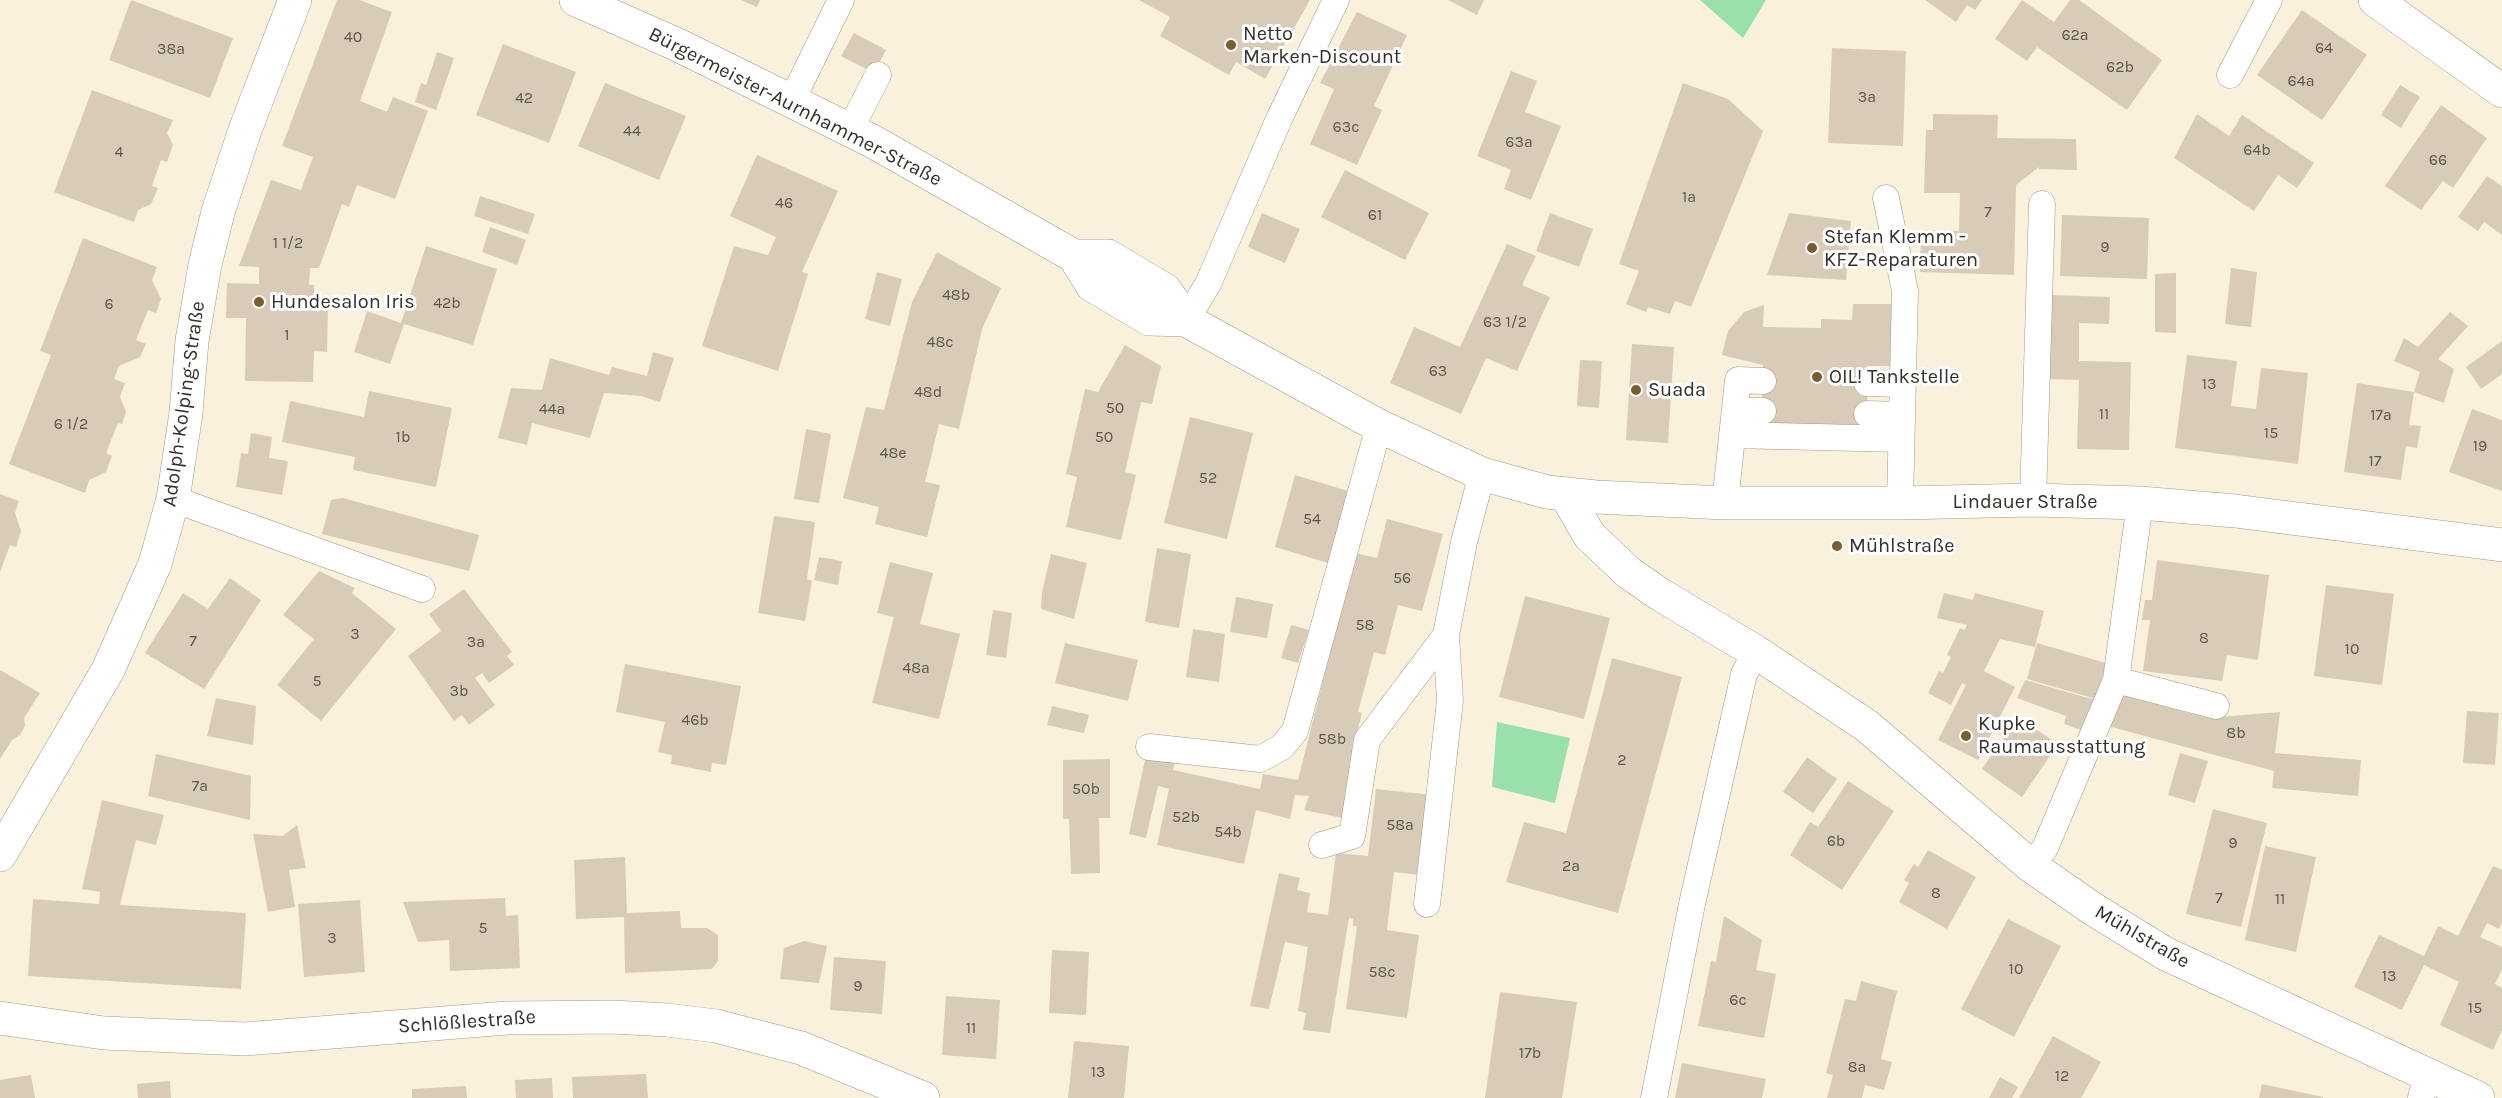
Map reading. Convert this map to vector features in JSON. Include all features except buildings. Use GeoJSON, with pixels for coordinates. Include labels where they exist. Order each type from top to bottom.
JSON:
{"type":"FeatureCollection","features":[{"type":"Feature","properties":{"kind":"street","name":"Adolph-Kolping-Straße"},"geometry":{"type":"LineString","coordinates":[[0,855],[108,670],[133,619],[155,564],[173,499],[186,413],[192,341],[205,265],[218,212],[245,130],[295,0]]}},
{"type":"Feature","properties":{"kind":"street","name":"Bürgermeister-Aurnhammer-Straße"},"geometry":{"type":"LineString","coordinates":[[576,0],[678,45],[850,130],[1074,256],[1092,285],[1149,319],[1186,320],[1379,426],[1482,474],[1556,494]]}},
{"type":"Feature","properties":{"kind":"street"},"geometry":{"type":"LineString","coordinates":[[2375,0],[2502,91]]}},
{"type":"Feature","properties":{"kind":"street","name":"Lindauer Straße"},"geometry":{"type":"LineString","coordinates":[[1556,494],[1725,503],[2033,500],[2140,503],[2235,511],[2502,545]]}},
{"type":"Feature","properties":{"kind":"street","name":"Mühlstraße"},"geometry":{"type":"LineString","coordinates":[[1556,494],[1589,535],[1629,573],[1756,652],[1867,726],[2031,866],[2093,909],[2166,954],[2424,1086],[2478,1098]]}},
{"type":"Feature","properties":{"kind":"street","name":"Schlößlestraße"},"geometry":{"type":"LineString","coordinates":[[0,1018],[104,1033],[245,1040],[507,1018],[613,1017],[667,1020],[716,1026],[801,1048],[923,1098]]}},
{"type":"Feature","properties":{"kind":"lane"},"geometry":{"type":"LineString","coordinates":[[792,100],[841,0]]}},
{"type":"Feature","properties":{"kind":"lane"},"geometry":{"type":"LineString","coordinates":[[1186,320],[1208,284],[1279,119],[1336,0]]}},
{"type":"Feature","properties":{"kind":"lane"},"geometry":{"type":"LineString","coordinates":[[2230,75],[2269,0]]}},
{"type":"Feature","properties":{"kind":"lane"},"geometry":{"type":"LineString","coordinates":[[850,130],[878,75]]}},
{"type":"Feature","properties":{"kind":"lane"},"geometry":{"type":"LineString","coordinates":[[1886,198],[1905,291],[1900,503]]}},
{"type":"Feature","properties":{"kind":"lane"},"geometry":{"type":"LineString","coordinates":[[2033,500],[2042,204]]}},
{"type":"Feature","properties":{"kind":"lane"},"geometry":{"type":"LineString","coordinates":[[1725,503],[1738,380],[1763,381]]}},
{"type":"Feature","properties":{"kind":"lane"},"geometry":{"type":"LineString","coordinates":[[1867,383],[1903,384]]}},
{"type":"Feature","properties":{"kind":"lane"},"geometry":{"type":"LineString","coordinates":[[1734,423],[1763,411]]}},
{"type":"Feature","properties":{"kind":"lane"},"geometry":{"type":"LineString","coordinates":[[1867,414],[1901,427]]}},
{"type":"Feature","properties":{"kind":"lane"},"geometry":{"type":"LineString","coordinates":[[1734,423],[1901,427]]}},
{"type":"Feature","properties":{"kind":"lane"},"geometry":{"type":"LineString","coordinates":[[1149,747],[1260,759],[1282,747],[1295,732],[1379,426]]}},
{"type":"Feature","properties":{"kind":"lane"},"geometry":{"type":"LineString","coordinates":[[1427,904],[1450,701],[1446,635],[1464,542],[1482,474]]}},
{"type":"Feature","properties":{"kind":"lane"},"geometry":{"type":"LineString","coordinates":[[173,499],[422,589]]}},
{"type":"Feature","properties":{"kind":"lane"},"geometry":{"type":"LineString","coordinates":[[2031,866],[2045,848],[2116,680],[2140,503]]}},
{"type":"Feature","properties":{"kind":"lane"},"geometry":{"type":"LineString","coordinates":[[1322,845],[1352,837],[1367,740],[1446,635]]}},
{"type":"Feature","properties":{"kind":"lane"},"geometry":{"type":"LineString","coordinates":[[1654,1098],[1692,904],[1744,674],[1756,652]]}},
{"type":"Feature","properties":{"kind":"lane"},"geometry":{"type":"LineString","coordinates":[[2116,680],[2216,706]]}},
{"type":"Feature","properties":{"kind":"green space"},"geometry":{"type":"Polygon","coordinates":[[[1700,0],[1766,0],[1743,38],[1700,0]]]}},
{"type":"Feature","properties":{"kind":"green space"},"geometry":{"type":"Polygon","coordinates":[[[1497,722],[1570,738],[1555,803],[1492,787],[1497,722]]]}},
{"type":"Feature","properties":{"kind":"place","name":"Netto Marken-Discount"},"geometry":{"type":"Point","coordinates":[1231,45]}},
{"type":"Feature","properties":{"kind":"place","name":"Stefan Klemm - KFZ-Reparaturen"},"geometry":{"type":"Point","coordinates":[1812,248]}},
{"type":"Feature","properties":{"kind":"place","name":"Hundesalon Iris"},"geometry":{"type":"Point","coordinates":[259,302]}},
{"type":"Feature","properties":{"kind":"place","name":"OIL! Tankstelle"},"geometry":{"type":"Point","coordinates":[1817,377]}},
{"type":"Feature","properties":{"kind":"place","name":"Suada"},"geometry":{"type":"Point","coordinates":[1636,390]}},
{"type":"Feature","properties":{"kind":"place","name":"Mühlstraße"},"geometry":{"type":"Point","coordinates":[1837,546]}},
{"type":"Feature","properties":{"kind":"place","name":"Kupke Raumausstattung"},"geometry":{"type":"Point","coordinates":[1966,736]}}]}
